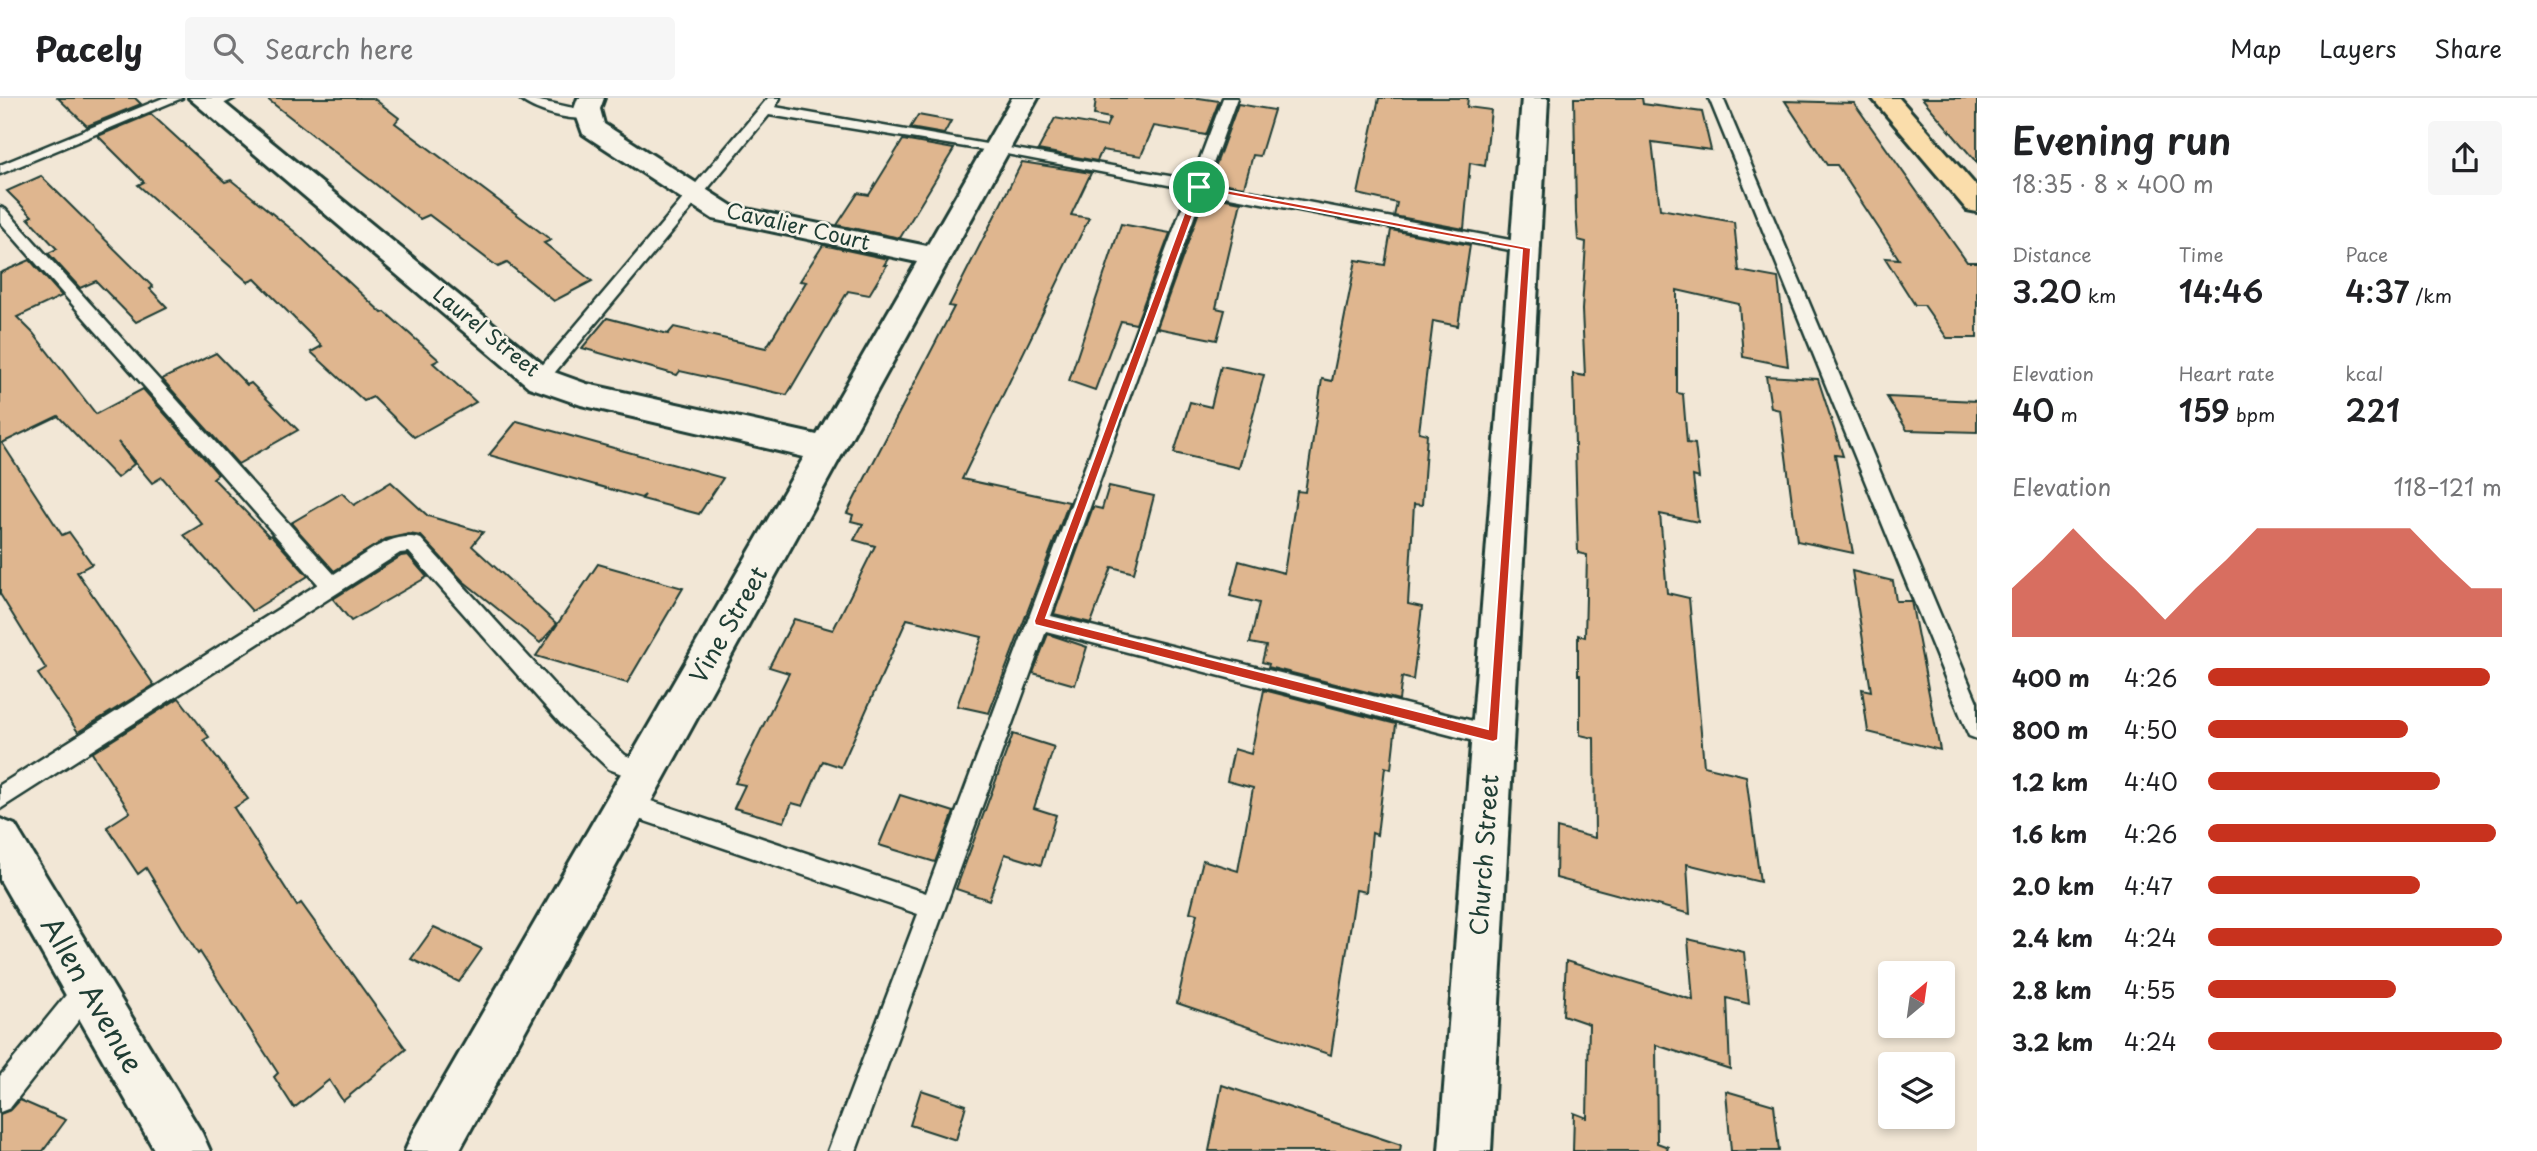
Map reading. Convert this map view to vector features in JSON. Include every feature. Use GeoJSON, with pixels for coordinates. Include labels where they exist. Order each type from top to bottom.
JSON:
{"type":"FeatureCollection","features":[{"type":"Feature","properties":{"kind":"main road"},"geometry":{"type":"LineString","coordinates":[[1885,98],[1977,204]]}},
{"type":"Feature","properties":{"kind":"street","name":"Vine Street"},"geometry":{"type":"LineString","coordinates":[[431,1151],[828,450],[933,256],[1025,98]]}},
{"type":"Feature","properties":{"kind":"street","name":"Church Street"},"geometry":{"type":"LineString","coordinates":[[1465,1151],[1535,98]]}},
{"type":"Feature","properties":{"kind":"street","name":"Laurel Street"},"geometry":{"type":"LineString","coordinates":[[213,100],[540,379],[581,394],[828,450]]}},
{"type":"Feature","properties":{"kind":"street","name":"Cavalier Court"},"geometry":{"type":"LineString","coordinates":[[589,106],[592,128],[723,213],[933,256]]}},
{"type":"Feature","properties":{"kind":"street","name":"Allen Avenue"},"geometry":{"type":"LineString","coordinates":[[0,839],[184,1151]]}},
{"type":"Feature","properties":{"kind":"lane"},"geometry":{"type":"LineString","coordinates":[[0,170],[175,98]]}},
{"type":"Feature","properties":{"kind":"lane"},"geometry":{"type":"LineString","coordinates":[[526,98],[539,107],[565,113],[589,106]]}},
{"type":"Feature","properties":{"kind":"lane"},"geometry":{"type":"LineString","coordinates":[[540,379],[775,98]]}},
{"type":"Feature","properties":{"kind":"lane"},"geometry":{"type":"LineString","coordinates":[[842,1151],[1230,98]]}},
{"type":"Feature","properties":{"kind":"lane"},"geometry":{"type":"LineString","coordinates":[[1716,98],[1977,729]]}},
{"type":"Feature","properties":{"kind":"lane"},"geometry":{"type":"LineString","coordinates":[[765,110],[996,148],[1526,248]]}},
{"type":"Feature","properties":{"kind":"lane"},"geometry":{"type":"LineString","coordinates":[[0,212],[332,586]]}},
{"type":"Feature","properties":{"kind":"lane"},"geometry":{"type":"LineString","coordinates":[[0,798],[396,545],[414,544],[569,717],[617,762],[636,788],[827,874],[933,906]]}},
{"type":"Feature","properties":{"kind":"lane"},"geometry":{"type":"LineString","coordinates":[[1039,621],[1493,736]]}},
{"type":"Feature","properties":{"kind":"lane"},"geometry":{"type":"LineString","coordinates":[[0,1098],[88,988]]}},
{"type":"Feature","properties":{"kind":"building"},"geometry":{"type":"Polygon","coordinates":[[[58,98],[135,98],[141,104],[87,126],[58,98]]]}},
{"type":"Feature","properties":{"kind":"building"},"geometry":{"type":"Polygon","coordinates":[[[266,98],[373,98],[399,118],[395,123],[551,240],[544,243],[592,281],[554,301],[507,263],[498,267],[429,215],[420,219],[266,98]]]}},
{"type":"Feature","properties":{"kind":"building"},"geometry":{"type":"Polygon","coordinates":[[[1096,98],[1199,98],[1219,101],[1206,135],[1154,126],[1141,156],[1102,150],[1097,161],[1038,150],[1055,118],[1106,127],[1110,118],[1094,115],[1096,98]]]}},
{"type":"Feature","properties":{"kind":"building"},"geometry":{"type":"Polygon","coordinates":[[[1379,98],[1468,98],[1467,107],[1491,110],[1485,166],[1470,163],[1464,229],[1394,216],[1397,203],[1358,194],[1379,98]]]}},
{"type":"Feature","properties":{"kind":"building"},"geometry":{"type":"Polygon","coordinates":[[[1574,98],[1642,98],[1643,104],[1702,112],[1711,150],[1652,142],[1660,209],[1734,222],[1739,271],[1778,278],[1788,366],[1743,357],[1739,304],[1677,290],[1677,393],[1683,394],[1687,443],[1695,444],[1699,478],[1693,476],[1698,522],[1660,514],[1667,593],[1689,598],[1704,766],[1746,776],[1760,882],[1687,864],[1690,914],[1556,878],[1557,828],[1595,838],[1594,738],[1580,735],[1578,675],[1578,635],[1585,637],[1587,555],[1578,553],[1573,374],[1585,376],[1582,310],[1586,242],[1578,240],[1574,98]]]}},
{"type":"Feature","properties":{"kind":"building"},"geometry":{"type":"Polygon","coordinates":[[[1922,98],[1977,98],[1977,163],[1922,98]]]}},
{"type":"Feature","properties":{"kind":"building"},"geometry":{"type":"Polygon","coordinates":[[[1785,101],[1854,103],[1967,262],[1977,262],[1977,338],[1947,338],[1924,305],[1915,305],[1885,258],[1899,259],[1837,165],[1827,165],[1785,101]]]}},
{"type":"Feature","properties":{"kind":"building"},"geometry":{"type":"Polygon","coordinates":[[[1238,104],[1274,110],[1260,156],[1253,155],[1244,187],[1210,181],[1238,104]]]}},
{"type":"Feature","properties":{"kind":"building"},"geometry":{"type":"Polygon","coordinates":[[[151,114],[225,182],[231,180],[295,232],[382,313],[385,312],[439,360],[433,363],[476,402],[414,437],[373,397],[364,401],[311,352],[322,346],[255,279],[248,282],[138,185],[144,182],[98,136],[151,114]]]}},
{"type":"Feature","properties":{"kind":"building"},"geometry":{"type":"Polygon","coordinates":[[[918,115],[951,121],[944,134],[910,128],[918,115]]]}},
{"type":"Feature","properties":{"kind":"building"},"geometry":{"type":"Polygon","coordinates":[[[903,140],[954,149],[900,238],[837,225],[858,193],[869,195],[903,140]]]}},
{"type":"Feature","properties":{"kind":"building"},"geometry":{"type":"Polygon","coordinates":[[[1022,162],[1091,173],[1071,215],[1089,218],[962,479],[1069,502],[989,713],[957,706],[982,637],[907,619],[841,767],[823,761],[803,806],[792,803],[784,822],[734,808],[745,785],[735,783],[789,673],[769,667],[794,619],[833,630],[875,546],[854,540],[863,524],[851,521],[853,515],[847,513],[954,307],[949,306],[1022,162]]]}},
{"type":"Feature","properties":{"kind":"building"},"geometry":{"type":"Polygon","coordinates":[[[41,176],[153,287],[150,289],[167,307],[136,322],[96,281],[80,288],[48,253],[57,249],[28,218],[32,216],[7,191],[41,176]]]}},
{"type":"Feature","properties":{"kind":"building"},"geometry":{"type":"Polygon","coordinates":[[[1205,195],[1241,202],[1216,308],[1225,310],[1217,340],[1157,328],[1205,195]]]}},
{"type":"Feature","properties":{"kind":"building"},"geometry":{"type":"Polygon","coordinates":[[[1121,224],[1170,233],[1136,324],[1121,321],[1095,390],[1069,381],[1121,224]]]}},
{"type":"Feature","properties":{"kind":"building"},"geometry":{"type":"Polygon","coordinates":[[[1391,230],[1470,245],[1458,326],[1433,321],[1419,432],[1427,434],[1422,505],[1414,504],[1408,604],[1422,607],[1413,680],[1402,677],[1399,700],[1268,667],[1269,664],[1262,662],[1266,646],[1250,643],[1259,603],[1230,596],[1239,561],[1284,573],[1297,491],[1305,492],[1322,379],[1332,381],[1356,260],[1385,265],[1391,230]]]}},
{"type":"Feature","properties":{"kind":"building"},"geometry":{"type":"Polygon","coordinates":[[[823,245],[888,259],[884,265],[887,265],[869,295],[848,291],[787,395],[680,371],[677,375],[582,348],[607,318],[668,334],[674,327],[766,348],[806,282],[800,281],[823,245]]]}},
{"type":"Feature","properties":{"kind":"building"},"geometry":{"type":"Polygon","coordinates":[[[30,260],[62,296],[17,317],[33,333],[96,414],[143,389],[218,474],[213,478],[308,576],[252,611],[184,535],[202,524],[162,477],[152,483],[118,442],[134,464],[117,478],[58,416],[2,443],[62,535],[69,532],[92,564],[77,572],[154,685],[78,732],[38,674],[46,669],[0,594],[0,273],[30,260]]]}},
{"type":"Feature","properties":{"kind":"building"},"geometry":{"type":"Polygon","coordinates":[[[216,353],[247,385],[251,383],[298,430],[238,464],[162,379],[216,353]]]}},
{"type":"Feature","properties":{"kind":"building"},"geometry":{"type":"Polygon","coordinates":[[[1221,366],[1264,375],[1239,468],[1174,453],[1190,402],[1211,407],[1221,366]]]}},
{"type":"Feature","properties":{"kind":"building"},"geometry":{"type":"Polygon","coordinates":[[[1766,376],[1818,379],[1843,456],[1835,455],[1853,553],[1797,541],[1780,410],[1771,408],[1766,376]]]}},
{"type":"Feature","properties":{"kind":"building"},"geometry":{"type":"Polygon","coordinates":[[[1887,397],[1977,401],[1977,432],[1907,430],[1887,397]]]}},
{"type":"Feature","properties":{"kind":"building"},"geometry":{"type":"Polygon","coordinates":[[[517,421],[723,478],[699,514],[642,499],[645,495],[641,498],[489,455],[517,421]]]}},
{"type":"Feature","properties":{"kind":"building"},"geometry":{"type":"Polygon","coordinates":[[[391,482],[428,516],[483,532],[472,546],[557,624],[540,643],[463,581],[421,536],[409,534],[386,539],[334,571],[291,523],[342,493],[354,505],[391,482]]]}},
{"type":"Feature","properties":{"kind":"building"},"geometry":{"type":"Polygon","coordinates":[[[1109,486],[1154,496],[1134,573],[1112,567],[1091,623],[1054,614],[1093,507],[1102,509],[1109,486]]]}},
{"type":"Feature","properties":{"kind":"building"},"geometry":{"type":"Polygon","coordinates":[[[408,555],[427,577],[351,621],[333,599],[401,556],[408,555]]]}},
{"type":"Feature","properties":{"kind":"building"},"geometry":{"type":"Polygon","coordinates":[[[598,564],[683,588],[627,683],[536,656],[598,564]]]}},
{"type":"Feature","properties":{"kind":"building"},"geometry":{"type":"Polygon","coordinates":[[[1852,571],[1893,581],[1896,601],[1911,601],[1940,750],[1868,732],[1862,689],[1871,691],[1852,571]]]}},
{"type":"Feature","properties":{"kind":"building"},"geometry":{"type":"Polygon","coordinates":[[[1048,634],[1087,647],[1075,685],[1033,673],[1048,634]]]}},
{"type":"Feature","properties":{"kind":"building"},"geometry":{"type":"Polygon","coordinates":[[[1264,690],[1396,724],[1391,769],[1385,767],[1377,835],[1372,833],[1366,892],[1356,890],[1331,1055],[1177,1003],[1197,914],[1190,912],[1203,860],[1238,871],[1253,788],[1227,781],[1234,749],[1251,754],[1264,690]]]}},
{"type":"Feature","properties":{"kind":"building"},"geometry":{"type":"Polygon","coordinates":[[[179,698],[209,737],[204,740],[248,799],[234,808],[297,906],[301,903],[406,1049],[343,1101],[329,1080],[294,1108],[274,1077],[278,1073],[200,952],[198,954],[146,868],[138,874],[107,827],[130,812],[92,753],[179,698]]]}},
{"type":"Feature","properties":{"kind":"building"},"geometry":{"type":"Polygon","coordinates":[[[1013,734],[1054,747],[1034,808],[1056,815],[1041,865],[1005,854],[989,900],[956,889],[1013,734]]]}},
{"type":"Feature","properties":{"kind":"building"},"geometry":{"type":"Polygon","coordinates":[[[900,795],[954,812],[935,862],[879,845],[900,795]]]}},
{"type":"Feature","properties":{"kind":"building"},"geometry":{"type":"Polygon","coordinates":[[[434,927],[482,949],[459,982],[411,959],[434,927]]]}},
{"type":"Feature","properties":{"kind":"building"},"geometry":{"type":"Polygon","coordinates":[[[1688,939],[1744,952],[1749,1004],[1727,998],[1730,1069],[1656,1045],[1657,1143],[1668,1147],[1667,1151],[1573,1151],[1574,1113],[1587,1118],[1589,1024],[1563,1015],[1566,961],[1693,1000],[1688,939]]]}},
{"type":"Feature","properties":{"kind":"building"},"geometry":{"type":"Polygon","coordinates":[[[1222,1085],[1401,1145],[1400,1151],[1209,1151],[1222,1085]]]}},
{"type":"Feature","properties":{"kind":"building"},"geometry":{"type":"Polygon","coordinates":[[[921,1090],[966,1105],[956,1140],[910,1125],[921,1090]]]}},
{"type":"Feature","properties":{"kind":"building"},"geometry":{"type":"Polygon","coordinates":[[[1726,1091],[1774,1105],[1779,1151],[1731,1151],[1726,1091]]]}},
{"type":"Feature","properties":{"kind":"building"},"geometry":{"type":"Polygon","coordinates":[[[20,1100],[66,1120],[43,1151],[0,1151],[0,1114],[11,1110],[20,1100]]]}},
{"type":"Feature","properties":{"kind":"route"},"geometry":{"type":"LineString","coordinates":[[1199,187],[1526,248],[1493,736],[1039,621],[1199,187]]}}]}
